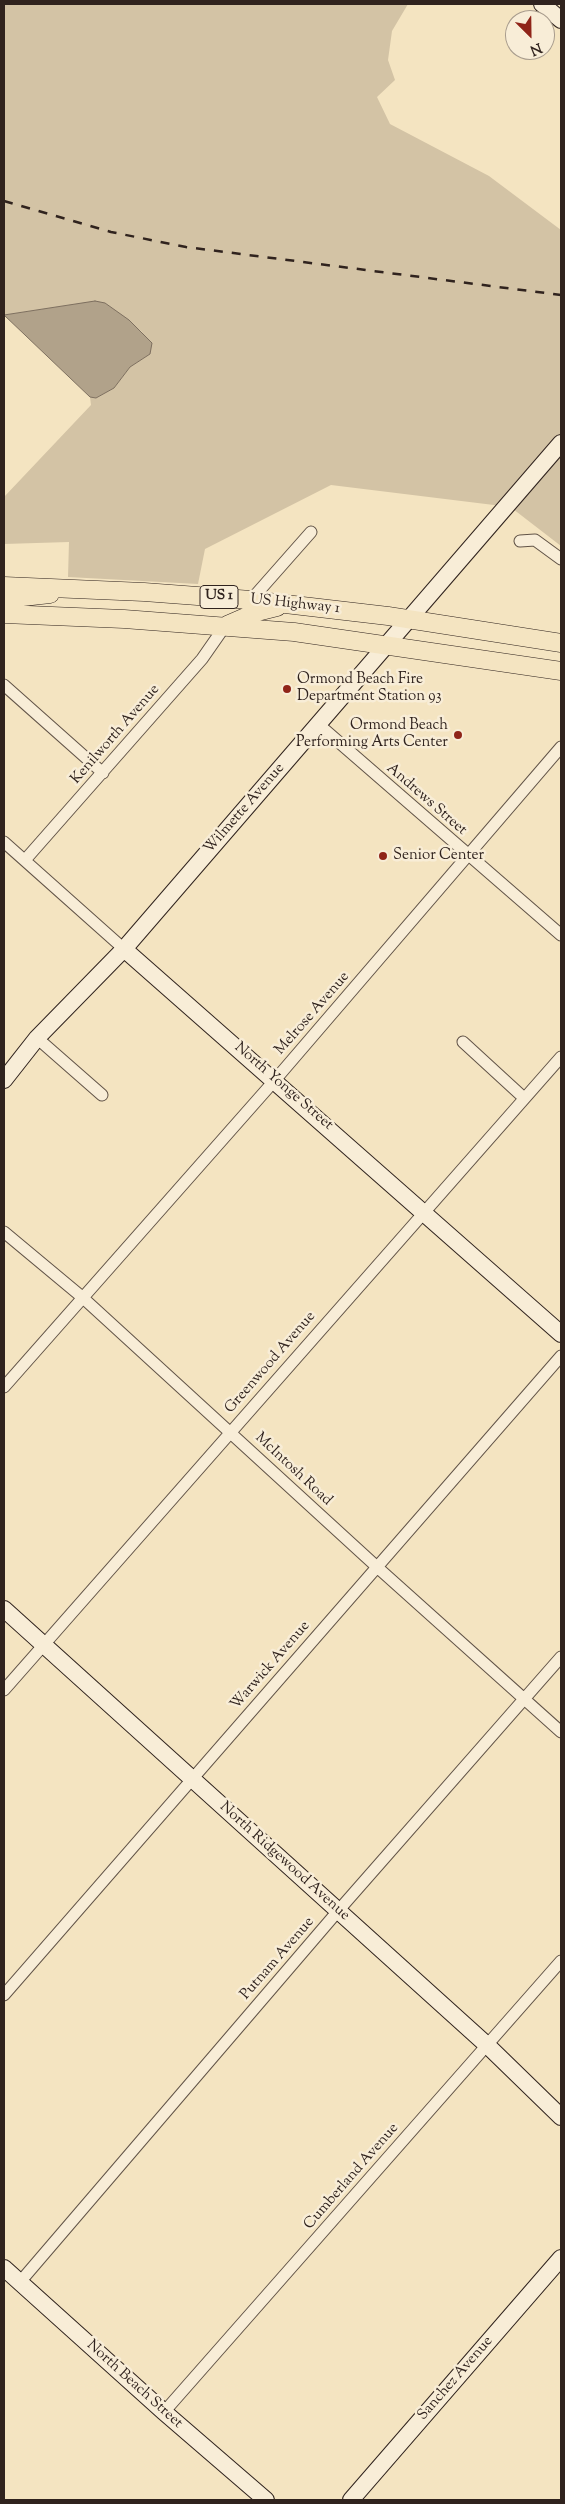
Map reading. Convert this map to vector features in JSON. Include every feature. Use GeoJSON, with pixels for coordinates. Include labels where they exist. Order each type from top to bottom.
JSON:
{"type":"FeatureCollection","features":[{"type":"Feature","properties":{"kind":"main road","name":"US Highway 1"},"geometry":{"type":"LineString","coordinates":[[4,586],[80,588],[251,600],[410,619],[561,643]]}},
{"type":"Feature","properties":{"kind":"main road"},"geometry":{"type":"LineString","coordinates":[[4,599],[29,598],[80,588]]}},
{"type":"Feature","properties":{"kind":"main road"},"geometry":{"type":"LineString","coordinates":[[191,623],[224,615],[251,600]]}},
{"type":"Feature","properties":{"kind":"main road"},"geometry":{"type":"LineString","coordinates":[[225,626],[257,612],[290,604]]}},
{"type":"Feature","properties":{"kind":"main road","name":"US Highway 1"},"geometry":{"type":"LineString","coordinates":[[4,614],[225,626],[388,644],[561,671]]}},
{"type":"Feature","properties":{"kind":"street"},"geometry":{"type":"LineString","coordinates":[[542,4],[561,20]]}},
{"type":"Feature","properties":{"kind":"street","name":"Wilmette Avenue"},"geometry":{"type":"LineString","coordinates":[[4,1080],[37,1038],[124,948],[561,443]]}},
{"type":"Feature","properties":{"kind":"street"},"geometry":{"type":"LineString","coordinates":[[251,600],[311,532]]}},
{"type":"Feature","properties":{"kind":"street"},"geometry":{"type":"LineString","coordinates":[[520,541],[535,540],[561,559]]}},
{"type":"Feature","properties":{"kind":"street","name":"Kenilworth Avenue"},"geometry":{"type":"LineString","coordinates":[[24,860],[202,659],[225,626]]}},
{"type":"Feature","properties":{"kind":"street"},"geometry":{"type":"LineString","coordinates":[[4,685],[103,773]]}},
{"type":"Feature","properties":{"kind":"street","name":"Andrews Street"},"geometry":{"type":"LineString","coordinates":[[318,724],[561,935]]}},
{"type":"Feature","properties":{"kind":"street","name":"Melrose Avenue"},"geometry":{"type":"LineString","coordinates":[[4,1386],[275,1080],[469,857],[561,747]]}},
{"type":"Feature","properties":{"kind":"street","name":"North Yonge Street"},"geometry":{"type":"LineString","coordinates":[[4,842],[561,1334]]}},
{"type":"Feature","properties":{"kind":"street"},"geometry":{"type":"LineString","coordinates":[[37,1038],[102,1095]]}},
{"type":"Feature","properties":{"kind":"street"},"geometry":{"type":"LineString","coordinates":[[463,1042],[524,1098]]}},
{"type":"Feature","properties":{"kind":"street","name":"Greenwood Avenue"},"geometry":{"type":"LineString","coordinates":[[4,1690],[561,1057]]}},
{"type":"Feature","properties":{"kind":"street","name":"McIntosh Road"},"geometry":{"type":"LineString","coordinates":[[4,1232],[82,1297],[377,1567],[561,1732]]}},
{"type":"Feature","properties":{"kind":"street","name":"Warwick Avenue"},"geometry":{"type":"LineString","coordinates":[[4,1995],[561,1356]]}},
{"type":"Feature","properties":{"kind":"street","name":"North Ridgewood Avenue"},"geometry":{"type":"LineString","coordinates":[[4,1610],[488,2046],[561,2117]]}},
{"type":"Feature","properties":{"kind":"street","name":"Putnam Avenue"},"geometry":{"type":"LineString","coordinates":[[20,2282],[338,1911],[561,1656]]}},
{"type":"Feature","properties":{"kind":"street","name":"Cumberland Avenue"},"geometry":{"type":"LineString","coordinates":[[164,2412],[561,1961]]}},
{"type":"Feature","properties":{"kind":"street","name":"Sanchez Avenue"},"geometry":{"type":"LineString","coordinates":[[351,2500],[561,2258]]}},
{"type":"Feature","properties":{"kind":"street","name":"North Beach Street"},"geometry":{"type":"LineString","coordinates":[[4,2268],[164,2412],[266,2500]]}},
{"type":"Feature","properties":{"kind":"shaded area"},"geometry":{"type":"Polygon","coordinates":[[[4,4],[408,4],[392,31],[388,60],[395,80],[377,97],[390,124],[489,176],[561,230],[561,435],[502,506],[331,485],[205,549],[198,584],[68,577],[69,542],[4,544],[4,497],[91,405],[90,397],[96,398],[114,388],[130,367],[150,354],[142,332],[105,303],[70,305],[4,315],[4,4]]]}},
{"type":"Feature","properties":{"kind":"shaded area"},"geometry":{"type":"Polygon","coordinates":[[[95,301],[105,303],[129,320],[152,343],[150,354],[130,367],[114,388],[96,398],[90,397],[4,315],[95,301]]]}},
{"type":"Feature","properties":{"kind":"shaded area"},"geometry":{"type":"Polygon","coordinates":[[[561,452],[561,546],[513,509],[561,452]]]}},
{"type":"Feature","properties":{"kind":"railway"},"geometry":{"type":"LineString","coordinates":[[4,201],[111,232],[186,247],[561,295]]}},
{"type":"Feature","properties":{"kind":"place","name":"Ormond Beach Fire Department Station 93"},"geometry":{"type":"Point","coordinates":[287,689]}},
{"type":"Feature","properties":{"kind":"place","name":"Ormond Beach Performing Arts Center"},"geometry":{"type":"Point","coordinates":[458,735]}},
{"type":"Feature","properties":{"kind":"place","name":"Senior Center"},"geometry":{"type":"Point","coordinates":[383,856]}}]}
